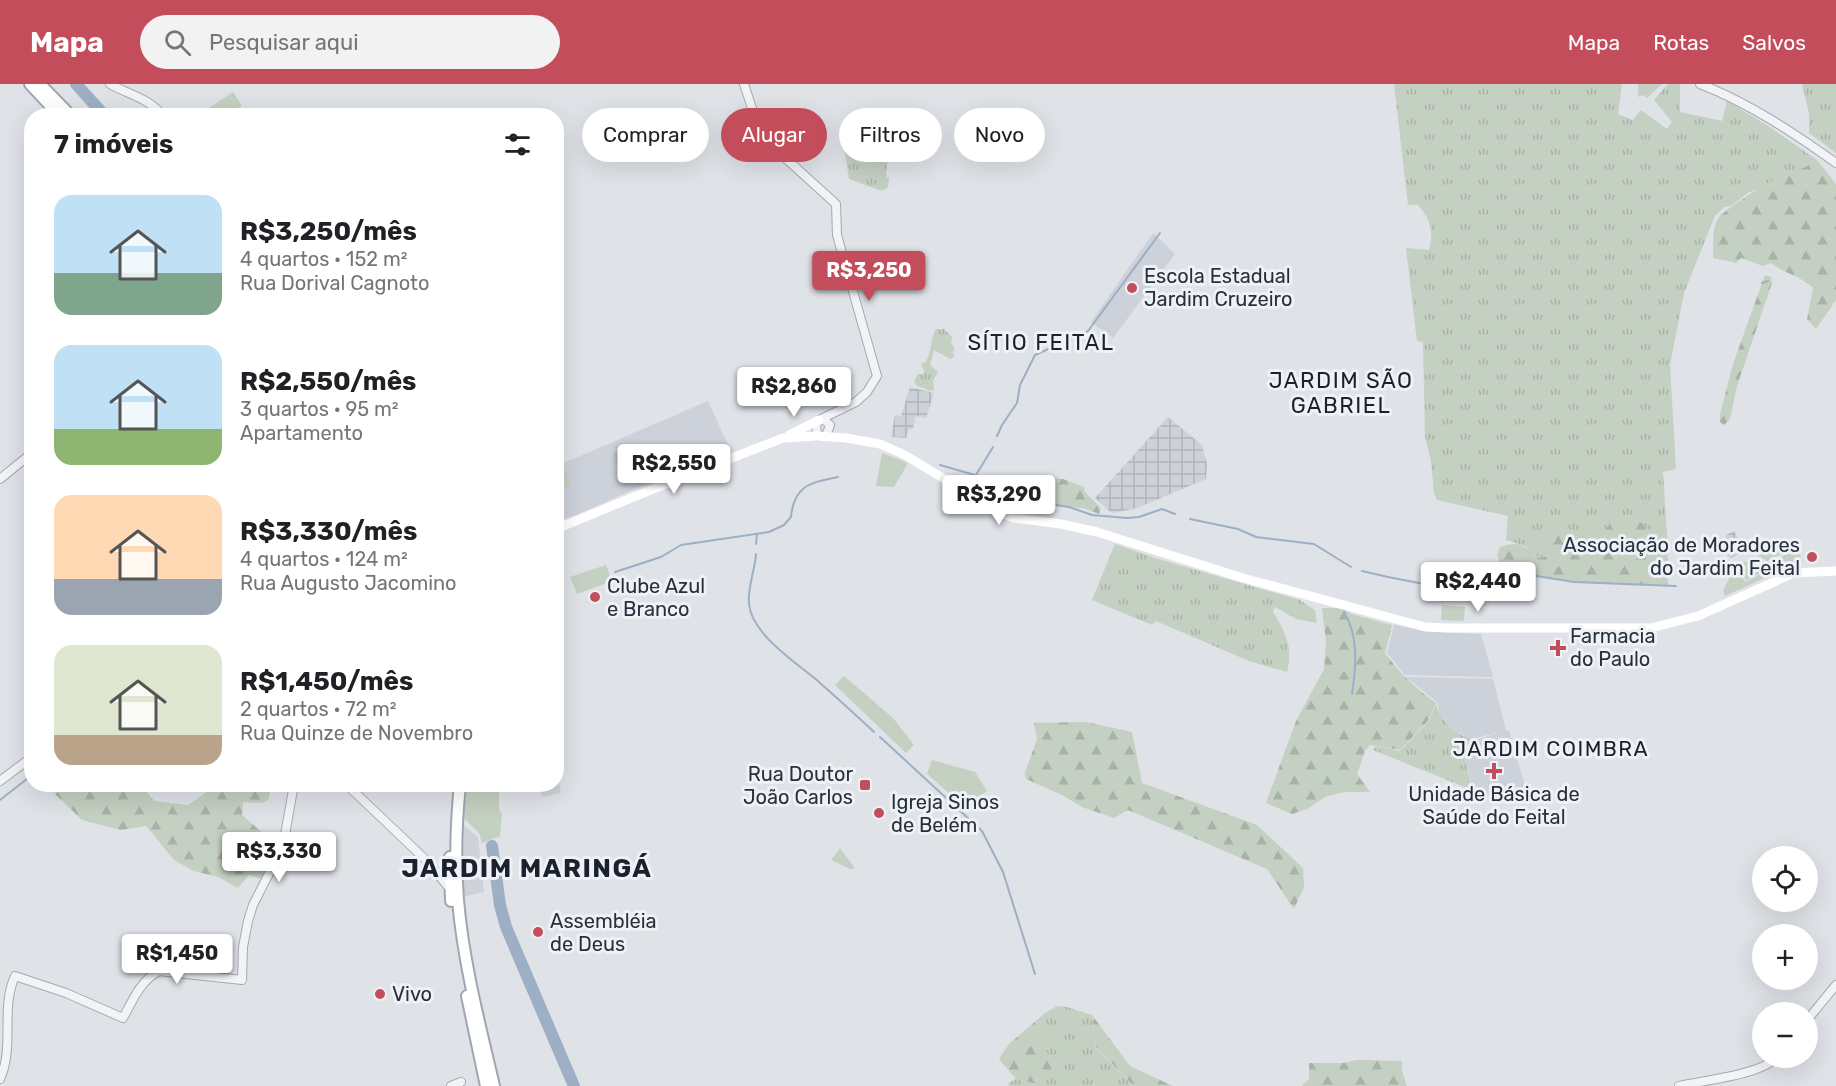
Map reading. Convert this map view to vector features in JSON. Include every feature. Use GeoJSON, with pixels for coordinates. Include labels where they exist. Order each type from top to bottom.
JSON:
{"type":"FeatureCollection","features":[{"type":"Feature","properties":{"kind":"main road"},"geometry":{"type":"LineString","coordinates":[[30,84],[52,108]]}},
{"type":"Feature","properties":{"kind":"main road"},"geometry":{"type":"LineString","coordinates":[[40,84],[63,108]]}},
{"type":"Feature","properties":{"kind":"main road"},"geometry":{"type":"LineString","coordinates":[[564,526],[823,421]]}},
{"type":"Feature","properties":{"kind":"main road"},"geometry":{"type":"LineString","coordinates":[[783,438],[821,436],[880,444],[905,455],[997,512],[1014,518],[1061,524],[1097,532],[1243,578],[1425,627],[1651,628],[1698,616],[1794,573],[1836,571]]}},
{"type":"Feature","properties":{"kind":"main road"},"geometry":{"type":"LineString","coordinates":[[452,792],[450,889],[457,942],[486,1086]]}},
{"type":"Feature","properties":{"kind":"main road"},"geometry":{"type":"LineString","coordinates":[[459,792],[457,826],[458,900],[469,971],[494,1086]]}},
{"type":"Feature","properties":{"kind":"street"},"geometry":{"type":"LineString","coordinates":[[110,84],[143,98],[156,108]]}},
{"type":"Feature","properties":{"kind":"street"},"geometry":{"type":"LineString","coordinates":[[744,84],[761,136],[836,204],[837,234],[878,376],[867,392],[856,402],[837,412],[815,426],[821,436],[830,428],[823,421]]}},
{"type":"Feature","properties":{"kind":"street"},"geometry":{"type":"LineString","coordinates":[[1700,84],[1726,94],[1762,114],[1836,164]]}},
{"type":"Feature","properties":{"kind":"street"},"geometry":{"type":"LineString","coordinates":[[0,479],[24,460]]}},
{"type":"Feature","properties":{"kind":"street"},"geometry":{"type":"LineString","coordinates":[[0,781],[24,763]]}},
{"type":"Feature","properties":{"kind":"street"},"geometry":{"type":"LineString","coordinates":[[0,1079],[7,1046],[8,994],[15,976],[66,993],[123,1018],[142,984],[159,971],[242,980],[243,947],[248,921],[253,905],[283,846],[293,792]]}},
{"type":"Feature","properties":{"kind":"street"},"geometry":{"type":"LineString","coordinates":[[354,792],[427,861],[450,889]]}},
{"type":"Feature","properties":{"kind":"street"},"geometry":{"type":"LineString","coordinates":[[1818,1007],[1836,985]]}},
{"type":"Feature","properties":{"kind":"street"},"geometry":{"type":"LineString","coordinates":[[1680,1086],[1760,1068]]}},
{"type":"Feature","properties":{"kind":"street"},"geometry":{"type":"LineString","coordinates":[[451,1086],[461,1082]]}},
{"type":"Feature","properties":{"kind":"shaded area","name":"Escola Estadual Jardim Cruzeiro"},"geometry":{"type":"Polygon","coordinates":[[[1153,233],[1175,254],[1113,338],[1091,322],[1153,233]]]}},
{"type":"Feature","properties":{"kind":"shaded area"},"geometry":{"type":"Polygon","coordinates":[[[910,387],[934,393],[926,418],[916,416],[913,429],[909,429],[906,438],[891,437],[895,415],[901,416],[910,387]]]}},
{"type":"Feature","properties":{"kind":"shaded area"},"geometry":{"type":"Polygon","coordinates":[[[708,401],[729,447],[564,519],[564,463],[708,401]]]}},
{"type":"Feature","properties":{"kind":"shaded area"},"geometry":{"type":"Polygon","coordinates":[[[1168,417],[1202,445],[1207,464],[1206,479],[1137,508],[1113,513],[1108,510],[1095,498],[1168,417]]]}},
{"type":"Feature","properties":{"kind":"shaded area"},"geometry":{"type":"Polygon","coordinates":[[[1734,531],[1745,551],[1731,558],[1725,554],[1726,535],[1734,531]]]}},
{"type":"Feature","properties":{"kind":"shaded area"},"geometry":{"type":"Polygon","coordinates":[[[1394,625],[1434,632],[1481,634],[1493,677],[1405,675],[1387,653],[1394,625]]]}},
{"type":"Feature","properties":{"kind":"shaded area"},"geometry":{"type":"Polygon","coordinates":[[[1406,677],[1493,679],[1506,731],[1509,730],[1527,793],[1507,793],[1503,801],[1473,790],[1463,752],[1468,742],[1504,731],[1471,739],[1451,728],[1440,715],[1437,702],[1406,677]]]}},
{"type":"Feature","properties":{"kind":"shaded area"},"geometry":{"type":"Polygon","coordinates":[[[541,792],[561,792],[561,793],[542,797],[541,792]]]}},
{"type":"Feature","properties":{"kind":"shaded area"},"geometry":{"type":"Polygon","coordinates":[[[463,825],[478,837],[484,892],[462,897],[463,825]]]}},
{"type":"Feature","properties":{"kind":"green space"},"geometry":{"type":"Polygon","coordinates":[[[1394,84],[1622,84],[1618,114],[1633,120],[1641,110],[1667,129],[1672,122],[1654,100],[1668,84],[1680,84],[1680,112],[1722,121],[1727,101],[1817,160],[1806,168],[1782,176],[1761,189],[1749,192],[1731,206],[1724,207],[1715,216],[1684,293],[1670,365],[1676,469],[1663,472],[1668,549],[1656,543],[1642,523],[1612,523],[1605,529],[1604,541],[1593,539],[1539,558],[1525,546],[1506,540],[1508,516],[1437,500],[1425,436],[1423,342],[1417,341],[1406,248],[1429,250],[1431,231],[1429,221],[1418,205],[1408,205],[1394,84]]]}},
{"type":"Feature","properties":{"kind":"green space"},"geometry":{"type":"Polygon","coordinates":[[[1638,84],[1662,84],[1647,98],[1643,95],[1638,97],[1638,84]]]}},
{"type":"Feature","properties":{"kind":"green space"},"geometry":{"type":"Polygon","coordinates":[[[1802,84],[1836,84],[1836,153],[1809,133],[1809,114],[1802,84]]]}},
{"type":"Feature","properties":{"kind":"green space"},"geometry":{"type":"Polygon","coordinates":[[[233,92],[242,106],[238,108],[209,108],[233,92]]]}},
{"type":"Feature","properties":{"kind":"green space"},"geometry":{"type":"Polygon","coordinates":[[[1817,160],[1836,184],[1836,300],[1816,329],[1807,319],[1813,288],[1771,263],[1763,266],[1741,258],[1736,263],[1713,258],[1713,237],[1716,221],[1739,201],[1783,175],[1817,160]]]}},
{"type":"Feature","properties":{"kind":"green space"},"geometry":{"type":"Polygon","coordinates":[[[846,162],[890,162],[887,164],[888,187],[882,191],[849,179],[846,162]]]}},
{"type":"Feature","properties":{"kind":"green space"},"geometry":{"type":"Polygon","coordinates":[[[1765,275],[1771,277],[1772,283],[1737,386],[1730,419],[1724,425],[1720,422],[1720,414],[1733,364],[1765,275]]]}},
{"type":"Feature","properties":{"kind":"green space"},"geometry":{"type":"Polygon","coordinates":[[[936,329],[944,329],[952,337],[951,344],[954,346],[954,351],[950,353],[954,353],[954,357],[950,359],[934,350],[930,365],[938,372],[933,381],[934,390],[929,391],[917,386],[914,382],[918,374],[923,374],[922,362],[925,363],[927,359],[936,329]]]}},
{"type":"Feature","properties":{"kind":"green space"},"geometry":{"type":"Polygon","coordinates":[[[637,446],[641,460],[618,467],[613,453],[637,446]]]}},
{"type":"Feature","properties":{"kind":"green space"},"geometry":{"type":"Polygon","coordinates":[[[882,453],[908,463],[894,487],[876,486],[882,453]]]}},
{"type":"Feature","properties":{"kind":"green space"},"geometry":{"type":"Polygon","coordinates":[[[564,467],[571,486],[564,488],[564,467]]]}},
{"type":"Feature","properties":{"kind":"green space"},"geometry":{"type":"Polygon","coordinates":[[[1029,477],[1063,479],[1084,487],[1085,492],[1101,508],[1099,514],[1083,508],[1060,507],[1033,499],[1020,499],[1015,493],[1009,493],[1007,485],[1029,477]]]}},
{"type":"Feature","properties":{"kind":"green space"},"geometry":{"type":"Polygon","coordinates":[[[1612,523],[1642,523],[1656,543],[1668,549],[1668,585],[1574,582],[1516,575],[1501,566],[1497,555],[1500,547],[1517,544],[1539,558],[1546,556],[1550,530],[1583,543],[1593,538],[1604,541],[1605,529],[1612,523]]]}},
{"type":"Feature","properties":{"kind":"green space"},"geometry":{"type":"Polygon","coordinates":[[[1793,540],[1797,547],[1768,560],[1774,573],[1772,574],[1764,558],[1762,559],[1768,570],[1746,580],[1741,570],[1754,563],[1741,569],[1739,565],[1793,540]]]}},
{"type":"Feature","properties":{"kind":"green space"},"geometry":{"type":"Polygon","coordinates":[[[1115,544],[1155,558],[1300,600],[1315,610],[1317,623],[1296,619],[1275,607],[1273,612],[1282,626],[1289,648],[1287,672],[1249,661],[1156,621],[1152,625],[1092,600],[1115,544]]]}},
{"type":"Feature","properties":{"kind":"green space"},"geometry":{"type":"Polygon","coordinates":[[[1797,549],[1803,562],[1777,575],[1770,562],[1797,549]]]}},
{"type":"Feature","properties":{"kind":"green space"},"geometry":{"type":"Polygon","coordinates":[[[606,565],[612,581],[577,594],[570,577],[606,565]]]}},
{"type":"Feature","properties":{"kind":"green space"},"geometry":{"type":"Polygon","coordinates":[[[1737,568],[1745,582],[1768,571],[1771,575],[1725,596],[1723,590],[1729,579],[1727,572],[1737,568]]]}},
{"type":"Feature","properties":{"kind":"green space"},"geometry":{"type":"Polygon","coordinates":[[[1442,605],[1465,607],[1464,621],[1441,620],[1442,605]]]}},
{"type":"Feature","properties":{"kind":"green space"},"geometry":{"type":"Polygon","coordinates":[[[1322,608],[1343,608],[1351,614],[1392,625],[1385,653],[1408,680],[1436,703],[1428,721],[1400,750],[1370,745],[1365,751],[1357,774],[1370,792],[1344,792],[1325,797],[1307,809],[1292,814],[1266,803],[1296,721],[1324,669],[1326,641],[1322,608]]]}},
{"type":"Feature","properties":{"kind":"green space"},"geometry":{"type":"Polygon","coordinates":[[[844,676],[893,718],[914,745],[906,753],[835,685],[844,676]]]}},
{"type":"Feature","properties":{"kind":"green space"},"geometry":{"type":"Polygon","coordinates":[[[1436,704],[1438,711],[1449,726],[1470,739],[1463,751],[1472,790],[1373,750],[1375,746],[1400,751],[1429,721],[1436,704]]]}},
{"type":"Feature","properties":{"kind":"green space"},"geometry":{"type":"Polygon","coordinates":[[[1086,722],[1132,732],[1142,783],[1257,825],[1303,868],[1304,887],[1294,909],[1267,869],[1128,810],[1114,818],[1082,807],[1026,779],[1025,773],[1037,739],[1034,723],[1086,722]]]}},
{"type":"Feature","properties":{"kind":"green space"},"geometry":{"type":"Polygon","coordinates":[[[932,760],[975,772],[987,791],[963,805],[927,774],[932,760]]]}},
{"type":"Feature","properties":{"kind":"green space"},"geometry":{"type":"Polygon","coordinates":[[[58,792],[147,792],[154,801],[188,805],[207,792],[270,792],[269,799],[263,803],[243,802],[242,815],[279,847],[262,879],[249,875],[238,888],[218,877],[194,871],[174,860],[146,826],[121,830],[82,820],[55,794],[58,792]]]}},
{"type":"Feature","properties":{"kind":"green space"},"geometry":{"type":"Polygon","coordinates":[[[466,792],[499,792],[499,810],[502,814],[500,836],[482,843],[479,833],[464,818],[466,792]]]}},
{"type":"Feature","properties":{"kind":"green space"},"geometry":{"type":"Polygon","coordinates":[[[840,848],[854,867],[854,869],[831,860],[840,848]]]}},
{"type":"Feature","properties":{"kind":"green space"},"geometry":{"type":"Polygon","coordinates":[[[1057,1006],[1092,1015],[1096,1048],[1131,1083],[1138,1086],[1009,1086],[1008,1083],[1016,1079],[1037,1084],[1043,1046],[1037,1031],[1045,1013],[1057,1006]]]}},
{"type":"Feature","properties":{"kind":"green space"},"geometry":{"type":"Polygon","coordinates":[[[1045,1013],[1037,1031],[1053,1064],[1049,1077],[1037,1084],[1016,1079],[999,1059],[1009,1044],[1045,1013]]]}},
{"type":"Feature","properties":{"kind":"green space"},"geometry":{"type":"Polygon","coordinates":[[[1092,1015],[1130,1066],[1173,1086],[1138,1086],[1131,1083],[1096,1047],[1092,1015]]]}},
{"type":"Feature","properties":{"kind":"green space"},"geometry":{"type":"Polygon","coordinates":[[[1356,1060],[1402,1061],[1402,1071],[1407,1086],[1302,1086],[1309,1079],[1309,1063],[1344,1063],[1356,1060]]]}},
{"type":"Feature","properties":{"kind":"waterway"},"geometry":{"type":"LineString","coordinates":[[76,84],[98,108]]}},
{"type":"Feature","properties":{"kind":"waterway"},"geometry":{"type":"LineString","coordinates":[[997,436],[1017,403],[1020,385],[1035,355],[1088,331],[1160,233]]}},
{"type":"Feature","properties":{"kind":"waterway"},"geometry":{"type":"LineString","coordinates":[[1762,283],[1768,281]]}},
{"type":"Feature","properties":{"kind":"waterway"},"geometry":{"type":"LineString","coordinates":[[976,475],[993,447]]}},
{"type":"Feature","properties":{"kind":"waterway"},"geometry":{"type":"LineString","coordinates":[[940,465],[992,480],[1001,490],[1020,499],[1069,507],[1092,515],[1139,517],[1162,509],[1175,514]]}},
{"type":"Feature","properties":{"kind":"waterway"},"geometry":{"type":"LineString","coordinates":[[615,572],[661,557],[681,545],[769,532],[784,525],[791,517],[796,498],[805,487],[838,477]]}},
{"type":"Feature","properties":{"kind":"waterway"},"geometry":{"type":"LineString","coordinates":[[1190,519],[1238,529],[1256,537],[1314,544],[1351,567]]}},
{"type":"Feature","properties":{"kind":"waterway"},"geometry":{"type":"LineString","coordinates":[[756,544],[757,534]]}},
{"type":"Feature","properties":{"kind":"waterway"},"geometry":{"type":"LineString","coordinates":[[756,554],[749,604],[758,627],[777,648],[874,732]]}},
{"type":"Feature","properties":{"kind":"waterway"},"geometry":{"type":"LineString","coordinates":[[1362,571],[1465,592],[1479,588],[1500,575],[1512,572],[1574,582],[1676,586]]}},
{"type":"Feature","properties":{"kind":"waterway"},"geometry":{"type":"LineString","coordinates":[[1344,612],[1354,641],[1355,663],[1352,694]]}},
{"type":"Feature","properties":{"kind":"waterway"},"geometry":{"type":"LineString","coordinates":[[880,737],[982,831],[1003,872],[1035,974]]}},
{"type":"Feature","properties":{"kind":"waterway"},"geometry":{"type":"LineString","coordinates":[[0,800],[24,781]]}},
{"type":"Feature","properties":{"kind":"waterway"},"geometry":{"type":"LineString","coordinates":[[492,846],[500,905],[506,927],[574,1086]]}},
{"type":"Feature","properties":{"kind":"place","name":"Escola Estadual Jardim Cruzeiro"},"geometry":{"type":"Point","coordinates":[1132,288]}},
{"type":"Feature","properties":{"kind":"place","name":"Associação de Moradores do Jardim Feital"},"geometry":{"type":"Point","coordinates":[1812,557]}},
{"type":"Feature","properties":{"kind":"place","name":"Clube Azul e Branco"},"geometry":{"type":"Point","coordinates":[595,597]}},
{"type":"Feature","properties":{"kind":"place","name":"Farmacia do Paulo"},"geometry":{"type":"Point","coordinates":[1558,648]}},
{"type":"Feature","properties":{"kind":"place","name":"Unidade Básica de Saúde do Feital"},"geometry":{"type":"Point","coordinates":[1494,771]}},
{"type":"Feature","properties":{"kind":"place","name":"Rua Doutor João Carlos"},"geometry":{"type":"Point","coordinates":[865,785]}},
{"type":"Feature","properties":{"kind":"place","name":"Igreja Sinos de Belém"},"geometry":{"type":"Point","coordinates":[879,813]}},
{"type":"Feature","properties":{"kind":"place","name":"Assembléia de Deus"},"geometry":{"type":"Point","coordinates":[538,932]}},
{"type":"Feature","properties":{"kind":"place","name":"Vivo"},"geometry":{"type":"Point","coordinates":[380,994]}},
{"type":"Feature","properties":{"kind":"district","name":"SÍTIO FEITAL"},"geometry":{"type":"Point","coordinates":[1041,342]}},
{"type":"Feature","properties":{"kind":"district","name":"JARDIM SÃO GABRIEL"},"geometry":{"type":"Point","coordinates":[1341,392]}},
{"type":"Feature","properties":{"kind":"district","name":"JARDIM COIMBRA"},"geometry":{"type":"Point","coordinates":[1551,748]}},
{"type":"Feature","properties":{"kind":"district","name":"JARDIM MARINGÁ"},"geometry":{"type":"Point","coordinates":[527,868]}}]}
